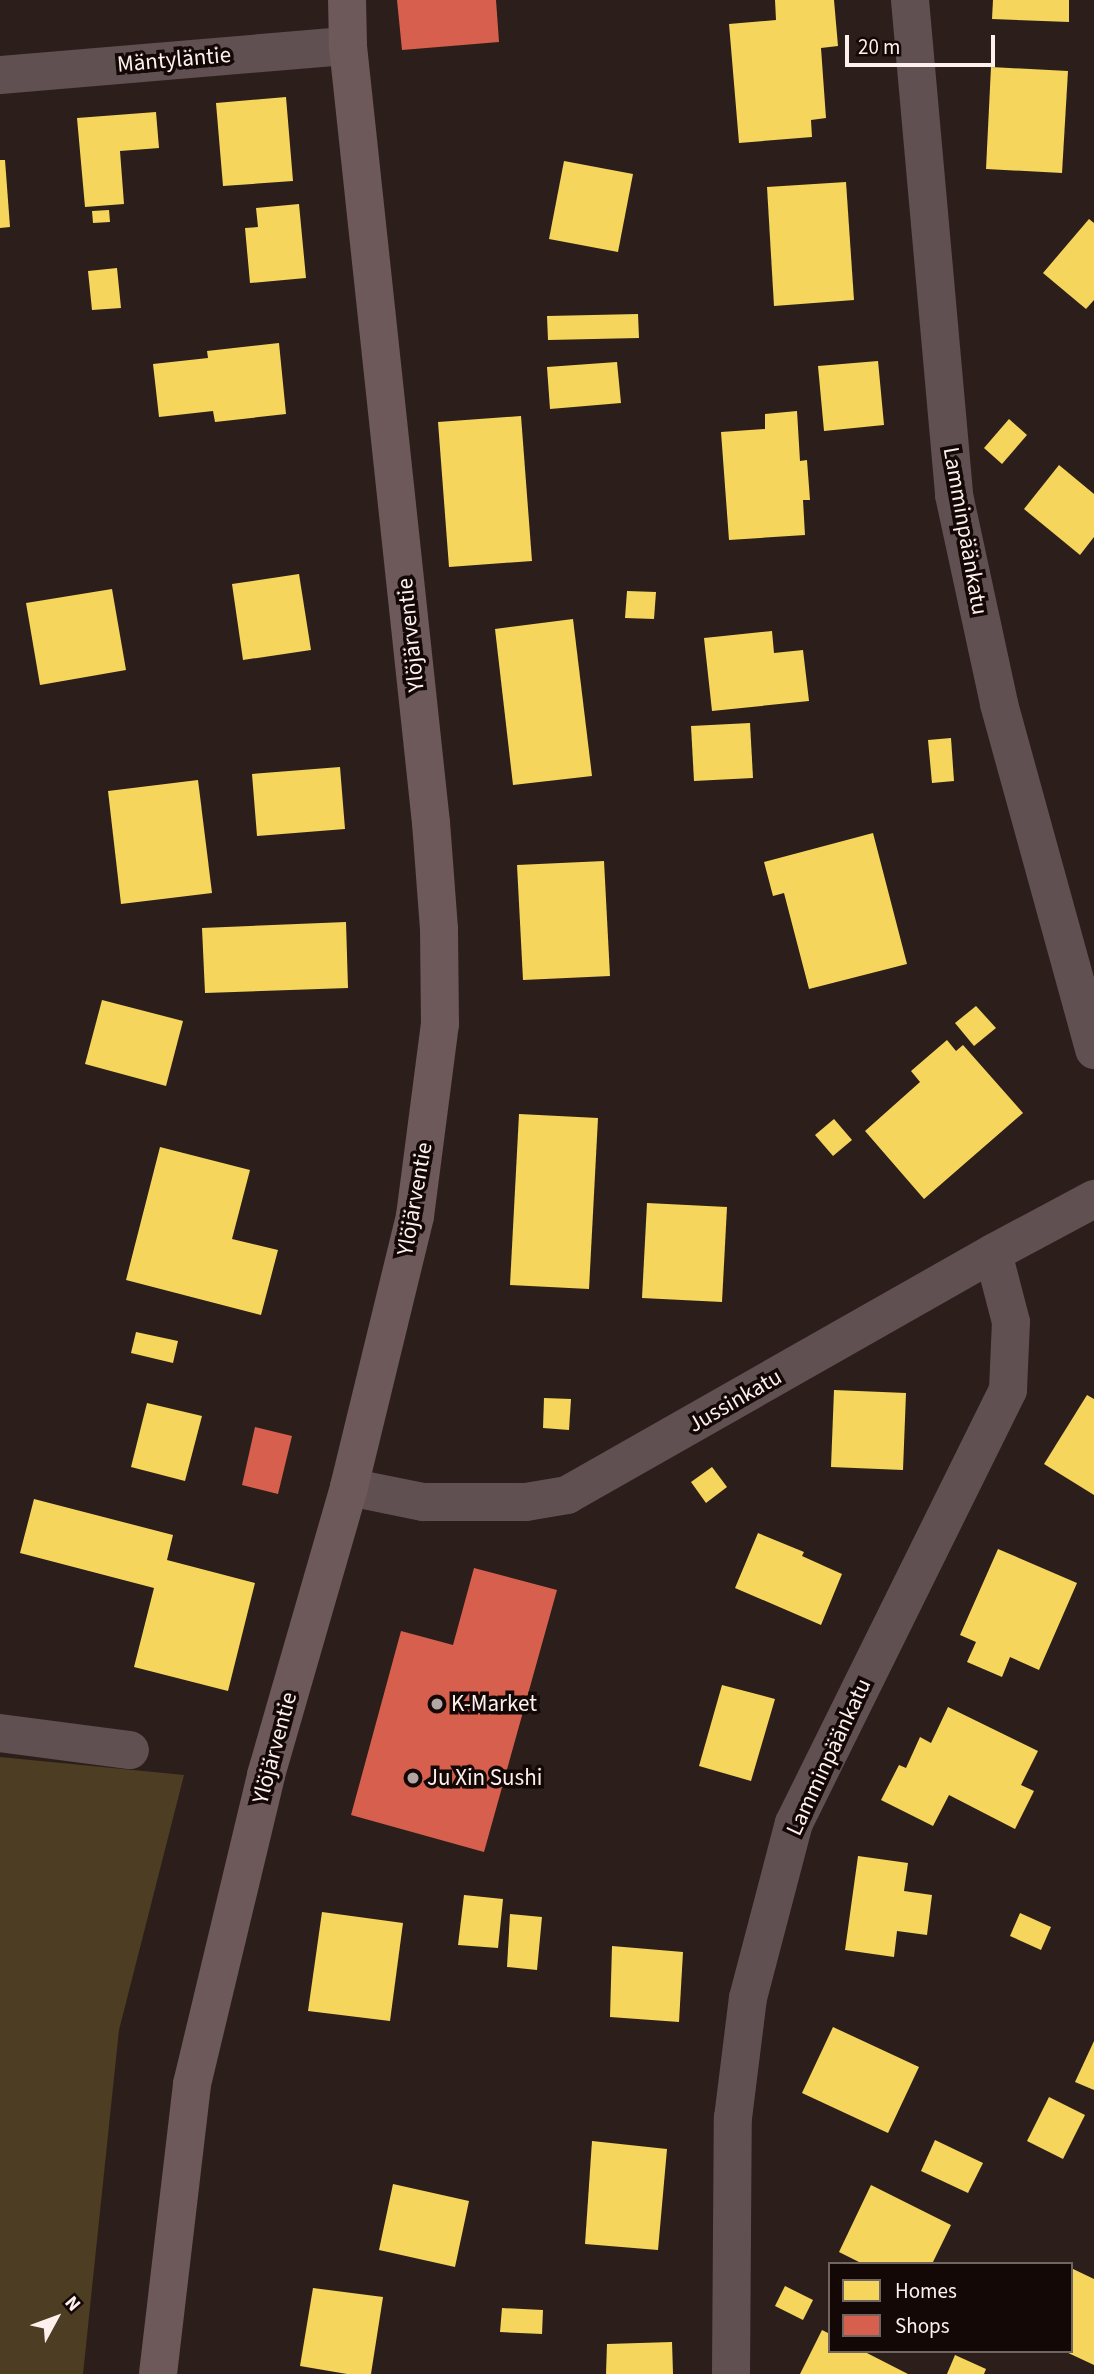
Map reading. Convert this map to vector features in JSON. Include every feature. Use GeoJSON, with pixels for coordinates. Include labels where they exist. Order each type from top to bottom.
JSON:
{"type":"FeatureCollection","features":[{"type":"Feature","properties":{"kind":"main road","name":"Ylöjärventie"},"geometry":{"type":"LineString","coordinates":[[158,2374],[192,2084],[266,1774],[349,1487],[415,1216],[440,1024],[440,974],[430,810],[348,46],[347,0]]}},
{"type":"Feature","properties":{"kind":"street","name":"Lamminpäänkatu"},"geometry":{"type":"LineString","coordinates":[[910,0],[918,116],[954,495],[999,704],[1094,1050]]}},
{"type":"Feature","properties":{"kind":"street","name":"Mäntyläntie"},"geometry":{"type":"LineString","coordinates":[[0,75],[348,46]]}},
{"type":"Feature","properties":{"kind":"street","name":"Jussinkatu"},"geometry":{"type":"LineString","coordinates":[[349,1487],[423,1502],[526,1502],[567,1495],[993,1253],[1094,1199]]}},
{"type":"Feature","properties":{"kind":"street","name":"Lamminpäänkatu"},"geometry":{"type":"LineString","coordinates":[[731,2374],[733,2119],[748,1998],[793,1823],[1009,1390],[1011,1322],[993,1253]]}},
{"type":"Feature","properties":{"kind":"street"},"geometry":{"type":"LineString","coordinates":[[0,1733],[130,1750]]}},
{"type":"Feature","properties":{"kind":"shaded area"},"geometry":{"type":"Polygon","coordinates":[[[0,1757],[184,1775],[119,2030],[83,2374],[0,2374],[0,1757]]]}},
{"type":"Feature","properties":{"kind":"building: Homes"},"geometry":{"type":"Polygon","coordinates":[[[775,0],[834,0],[838,46],[821,48],[826,118],[811,120],[812,137],[739,143],[729,24],[776,20],[775,0]]]}},
{"type":"Feature","properties":{"kind":"building: Homes"},"geometry":{"type":"Polygon","coordinates":[[[993,0],[1069,0],[1069,22],[992,19],[993,0]]]}},
{"type":"Feature","properties":{"kind":"building: Homes"},"geometry":{"type":"Polygon","coordinates":[[[991,67],[1068,71],[1062,173],[986,169],[991,67]]]}},
{"type":"Feature","properties":{"kind":"building: Homes"},"geometry":{"type":"Polygon","coordinates":[[[286,97],[293,181],[223,186],[216,103],[286,97]]]}},
{"type":"Feature","properties":{"kind":"building: Homes"},"geometry":{"type":"Polygon","coordinates":[[[156,112],[159,148],[120,151],[124,204],[85,207],[77,118],[156,112]]]}},
{"type":"Feature","properties":{"kind":"building: Homes"},"geometry":{"type":"Polygon","coordinates":[[[0,160],[5,160],[10,227],[0,228],[0,160]]]}},
{"type":"Feature","properties":{"kind":"building: Homes"},"geometry":{"type":"Polygon","coordinates":[[[564,161],[633,174],[618,252],[549,239],[564,161]]]}},
{"type":"Feature","properties":{"kind":"building: Homes"},"geometry":{"type":"Polygon","coordinates":[[[846,182],[854,300],[774,306],[767,187],[846,182]]]}},
{"type":"Feature","properties":{"kind":"building: Homes"},"geometry":{"type":"Polygon","coordinates":[[[299,204],[306,278],[250,283],[245,228],[258,227],[256,208],[299,204]]]}},
{"type":"Feature","properties":{"kind":"building: Homes"},"geometry":{"type":"Polygon","coordinates":[[[109,210],[110,222],[93,223],[92,211],[109,210]]]}},
{"type":"Feature","properties":{"kind":"building: Homes"},"geometry":{"type":"Polygon","coordinates":[[[1089,219],[1094,223],[1094,300],[1086,309],[1043,273],[1089,219]]]}},
{"type":"Feature","properties":{"kind":"building: Homes"},"geometry":{"type":"Polygon","coordinates":[[[117,268],[121,308],[92,310],[88,271],[117,268]]]}},
{"type":"Feature","properties":{"kind":"building: Homes"},"geometry":{"type":"Polygon","coordinates":[[[638,314],[639,338],[548,340],[547,316],[638,314]]]}},
{"type":"Feature","properties":{"kind":"building: Homes"},"geometry":{"type":"Polygon","coordinates":[[[279,343],[286,414],[215,422],[213,411],[159,417],[153,364],[208,358],[207,351],[279,343]]]}},
{"type":"Feature","properties":{"kind":"building: Homes"},"geometry":{"type":"Polygon","coordinates":[[[878,361],[884,425],[824,431],[818,366],[878,361]]]}},
{"type":"Feature","properties":{"kind":"building: Homes"},"geometry":{"type":"Polygon","coordinates":[[[617,362],[621,403],[550,409],[547,367],[617,362]]]}},
{"type":"Feature","properties":{"kind":"building: Homes"},"geometry":{"type":"Polygon","coordinates":[[[797,411],[800,461],[807,460],[810,500],[803,500],[805,535],[729,540],[721,432],[765,429],[765,414],[797,411]]]}},
{"type":"Feature","properties":{"kind":"building: Homes"},"geometry":{"type":"Polygon","coordinates":[[[521,416],[532,561],[449,567],[438,422],[521,416]]]}},
{"type":"Feature","properties":{"kind":"building: Homes"},"geometry":{"type":"Polygon","coordinates":[[[1009,419],[1027,435],[1002,464],[984,448],[1009,419]]]}},
{"type":"Feature","properties":{"kind":"building: Homes"},"geometry":{"type":"Polygon","coordinates":[[[1059,465],[1094,494],[1094,537],[1080,555],[1024,509],[1059,465]]]}},
{"type":"Feature","properties":{"kind":"building: Homes"},"geometry":{"type":"Polygon","coordinates":[[[299,574],[311,650],[243,660],[232,584],[299,574]]]}},
{"type":"Feature","properties":{"kind":"building: Homes"},"geometry":{"type":"Polygon","coordinates":[[[112,589],[126,670],[40,685],[26,603],[112,589]]]}},
{"type":"Feature","properties":{"kind":"building: Homes"},"geometry":{"type":"Polygon","coordinates":[[[627,591],[656,592],[654,619],[625,618],[627,591]]]}},
{"type":"Feature","properties":{"kind":"building: Homes"},"geometry":{"type":"Polygon","coordinates":[[[573,619],[592,776],[513,785],[495,629],[573,619]]]}},
{"type":"Feature","properties":{"kind":"building: Homes"},"geometry":{"type":"Polygon","coordinates":[[[772,631],[774,653],[803,650],[809,701],[712,711],[704,638],[772,631]]]}},
{"type":"Feature","properties":{"kind":"building: Homes"},"geometry":{"type":"Polygon","coordinates":[[[750,723],[753,778],[694,781],[691,726],[750,723]]]}},
{"type":"Feature","properties":{"kind":"building: Homes"},"geometry":{"type":"Polygon","coordinates":[[[951,738],[954,781],[932,783],[928,740],[951,738]]]}},
{"type":"Feature","properties":{"kind":"building: Homes"},"geometry":{"type":"Polygon","coordinates":[[[340,767],[345,829],[257,836],[252,774],[340,767]]]}},
{"type":"Feature","properties":{"kind":"building: Homes"},"geometry":{"type":"Polygon","coordinates":[[[198,780],[212,893],[121,904],[108,791],[198,780]]]}},
{"type":"Feature","properties":{"kind":"building: Homes"},"geometry":{"type":"Polygon","coordinates":[[[873,833],[907,964],[809,989],[784,893],[773,896],[764,862],[873,833]]]}},
{"type":"Feature","properties":{"kind":"building: Homes"},"geometry":{"type":"Polygon","coordinates":[[[604,861],[610,976],[523,980],[517,865],[604,861]]]}},
{"type":"Feature","properties":{"kind":"building: Homes"},"geometry":{"type":"Polygon","coordinates":[[[346,922],[348,988],[205,993],[202,928],[346,922]]]}},
{"type":"Feature","properties":{"kind":"building: Homes"},"geometry":{"type":"Polygon","coordinates":[[[102,1000],[183,1021],[166,1086],[85,1064],[102,1000]]]}},
{"type":"Feature","properties":{"kind":"building: Homes"},"geometry":{"type":"Polygon","coordinates":[[[976,1006],[996,1028],[974,1046],[955,1023],[976,1006]]]}},
{"type":"Feature","properties":{"kind":"building: Homes"},"geometry":{"type":"Polygon","coordinates":[[[947,1040],[956,1051],[963,1045],[1023,1113],[924,1199],[865,1131],[920,1082],[911,1071],[947,1040]]]}},
{"type":"Feature","properties":{"kind":"building: Homes"},"geometry":{"type":"Polygon","coordinates":[[[519,1114],[598,1118],[589,1289],[510,1285],[519,1114]]]}},
{"type":"Feature","properties":{"kind":"building: Homes"},"geometry":{"type":"Polygon","coordinates":[[[834,1119],[852,1140],[833,1156],[815,1135],[834,1119]]]}},
{"type":"Feature","properties":{"kind":"building: Homes"},"geometry":{"type":"Polygon","coordinates":[[[160,1147],[250,1170],[232,1239],[278,1250],[261,1315],[126,1280],[160,1147]]]}},
{"type":"Feature","properties":{"kind":"building: Homes"},"geometry":{"type":"Polygon","coordinates":[[[647,1203],[727,1207],[722,1302],[642,1298],[647,1203]]]}},
{"type":"Feature","properties":{"kind":"building: Homes"},"geometry":{"type":"Polygon","coordinates":[[[136,1332],[178,1341],[173,1363],[131,1353],[136,1332]]]}},
{"type":"Feature","properties":{"kind":"building: Homes"},"geometry":{"type":"Polygon","coordinates":[[[834,1390],[906,1393],[903,1470],[831,1467],[834,1390]]]}},
{"type":"Feature","properties":{"kind":"building: Homes"},"geometry":{"type":"Polygon","coordinates":[[[1087,1395],[1094,1399],[1094,1495],[1044,1464],[1087,1395]]]}},
{"type":"Feature","properties":{"kind":"building: Homes"},"geometry":{"type":"Polygon","coordinates":[[[544,1398],[571,1399],[569,1430],[543,1428],[544,1398]]]}},
{"type":"Feature","properties":{"kind":"building: Homes"},"geometry":{"type":"Polygon","coordinates":[[[147,1403],[202,1416],[185,1481],[131,1467],[147,1403]]]}},
{"type":"Feature","properties":{"kind":"building: Homes"},"geometry":{"type":"Polygon","coordinates":[[[712,1467],[727,1487],[706,1503],[691,1482],[712,1467]]]}},
{"type":"Feature","properties":{"kind":"building: Homes"},"geometry":{"type":"Polygon","coordinates":[[[34,1499],[173,1535],[167,1560],[255,1583],[228,1691],[134,1667],[154,1588],[20,1553],[34,1499]]]}},
{"type":"Feature","properties":{"kind":"building: Homes"},"geometry":{"type":"Polygon","coordinates":[[[758,1533],[804,1552],[802,1556],[842,1574],[821,1625],[735,1588],[758,1533]]]}},
{"type":"Feature","properties":{"kind":"building: Homes"},"geometry":{"type":"Polygon","coordinates":[[[998,1549],[1077,1583],[1039,1670],[1010,1657],[1002,1677],[967,1662],[976,1642],[960,1635],[998,1549]]]}},
{"type":"Feature","properties":{"kind":"building: Homes"},"geometry":{"type":"Polygon","coordinates":[[[722,1685],[775,1699],[751,1781],[699,1766],[722,1685]]]}},
{"type":"Feature","properties":{"kind":"building: Homes"},"geometry":{"type":"Polygon","coordinates":[[[948,1707],[1038,1751],[1021,1785],[1034,1791],[1015,1829],[949,1795],[933,1826],[881,1800],[899,1765],[906,1768],[920,1737],[931,1743],[948,1707]]]}},
{"type":"Feature","properties":{"kind":"building: Homes"},"geometry":{"type":"Polygon","coordinates":[[[858,1856],[908,1863],[904,1891],[932,1895],[927,1935],[897,1931],[894,1957],[845,1950],[858,1856]]]}},
{"type":"Feature","properties":{"kind":"building: Homes"},"geometry":{"type":"Polygon","coordinates":[[[464,1895],[503,1899],[498,1948],[458,1945],[464,1895]]]}},
{"type":"Feature","properties":{"kind":"building: Homes"},"geometry":{"type":"Polygon","coordinates":[[[322,1912],[403,1923],[390,2021],[308,2011],[322,1912]]]}},
{"type":"Feature","properties":{"kind":"building: Homes"},"geometry":{"type":"Polygon","coordinates":[[[1020,1913],[1051,1927],[1041,1950],[1010,1936],[1020,1913]]]}},
{"type":"Feature","properties":{"kind":"building: Homes"},"geometry":{"type":"Polygon","coordinates":[[[510,1914],[542,1917],[537,1970],[507,1967],[510,1914]]]}},
{"type":"Feature","properties":{"kind":"building: Homes"},"geometry":{"type":"Polygon","coordinates":[[[612,1946],[683,1952],[679,2022],[610,2017],[612,1946]]]}},
{"type":"Feature","properties":{"kind":"building: Homes"},"geometry":{"type":"Polygon","coordinates":[[[833,2027],[919,2067],[888,2133],[802,2093],[833,2027]]]}},
{"type":"Feature","properties":{"kind":"building: Homes"},"geometry":{"type":"Polygon","coordinates":[[[1094,2041],[1094,2090],[1075,2082],[1094,2041]]]}},
{"type":"Feature","properties":{"kind":"building: Homes"},"geometry":{"type":"Polygon","coordinates":[[[1049,2097],[1085,2115],[1063,2159],[1027,2141],[1049,2097]]]}},
{"type":"Feature","properties":{"kind":"building: Homes"},"geometry":{"type":"Polygon","coordinates":[[[935,2140],[983,2163],[968,2193],[921,2171],[935,2140]]]}},
{"type":"Feature","properties":{"kind":"building: Homes"},"geometry":{"type":"Polygon","coordinates":[[[592,2141],[667,2149],[658,2250],[585,2244],[592,2141]]]}},
{"type":"Feature","properties":{"kind":"building: Homes"},"geometry":{"type":"Polygon","coordinates":[[[393,2184],[469,2201],[455,2267],[379,2250],[393,2184]]]}},
{"type":"Feature","properties":{"kind":"building: Homes"},"geometry":{"type":"Polygon","coordinates":[[[871,2185],[951,2225],[933,2262],[859,2262],[839,2252],[871,2185]]]}},
{"type":"Feature","properties":{"kind":"building: Homes"},"geometry":{"type":"Polygon","coordinates":[[[1073,2269],[1094,2279],[1094,2365],[1068,2353],[1073,2353],[1073,2269]]]}},
{"type":"Feature","properties":{"kind":"building: Homes"},"geometry":{"type":"Polygon","coordinates":[[[785,2286],[813,2300],[803,2320],[775,2306],[785,2286]]]}},
{"type":"Feature","properties":{"kind":"building: Homes"},"geometry":{"type":"Polygon","coordinates":[[[313,2288],[383,2297],[371,2374],[347,2374],[300,2366],[313,2288]]]}},
{"type":"Feature","properties":{"kind":"building: Homes"},"geometry":{"type":"Polygon","coordinates":[[[502,2308],[543,2310],[542,2334],[500,2332],[502,2308]]]}},
{"type":"Feature","properties":{"kind":"building: Homes"},"geometry":{"type":"Polygon","coordinates":[[[822,2330],[828,2333],[828,2353],[867,2353],[908,2374],[800,2374],[822,2330]]]}},
{"type":"Feature","properties":{"kind":"building: Homes"},"geometry":{"type":"Polygon","coordinates":[[[672,2342],[673,2374],[606,2374],[607,2344],[672,2342]]]}},
{"type":"Feature","properties":{"kind":"building: Homes"},"geometry":{"type":"Polygon","coordinates":[[[955,2355],[986,2369],[984,2374],[947,2374],[955,2355]]]}},
{"type":"Feature","properties":{"kind":"building: Shops"},"geometry":{"type":"Polygon","coordinates":[[[397,0],[496,0],[499,42],[402,50],[397,0]]]}},
{"type":"Feature","properties":{"kind":"building: Shops"},"geometry":{"type":"Polygon","coordinates":[[[255,1427],[292,1436],[278,1494],[242,1485],[255,1427]]]}},
{"type":"Feature","properties":{"kind":"building: Shops"},"geometry":{"type":"Polygon","coordinates":[[[474,1568],[557,1590],[484,1852],[351,1815],[401,1631],[453,1645],[474,1568]]]}},
{"type":"Feature","properties":{"kind":"place","name":"K-Market"},"geometry":{"type":"Point","coordinates":[437,1704]}},
{"type":"Feature","properties":{"kind":"place","name":"Ju Xin Sushi"},"geometry":{"type":"Point","coordinates":[413,1778]}}]}
